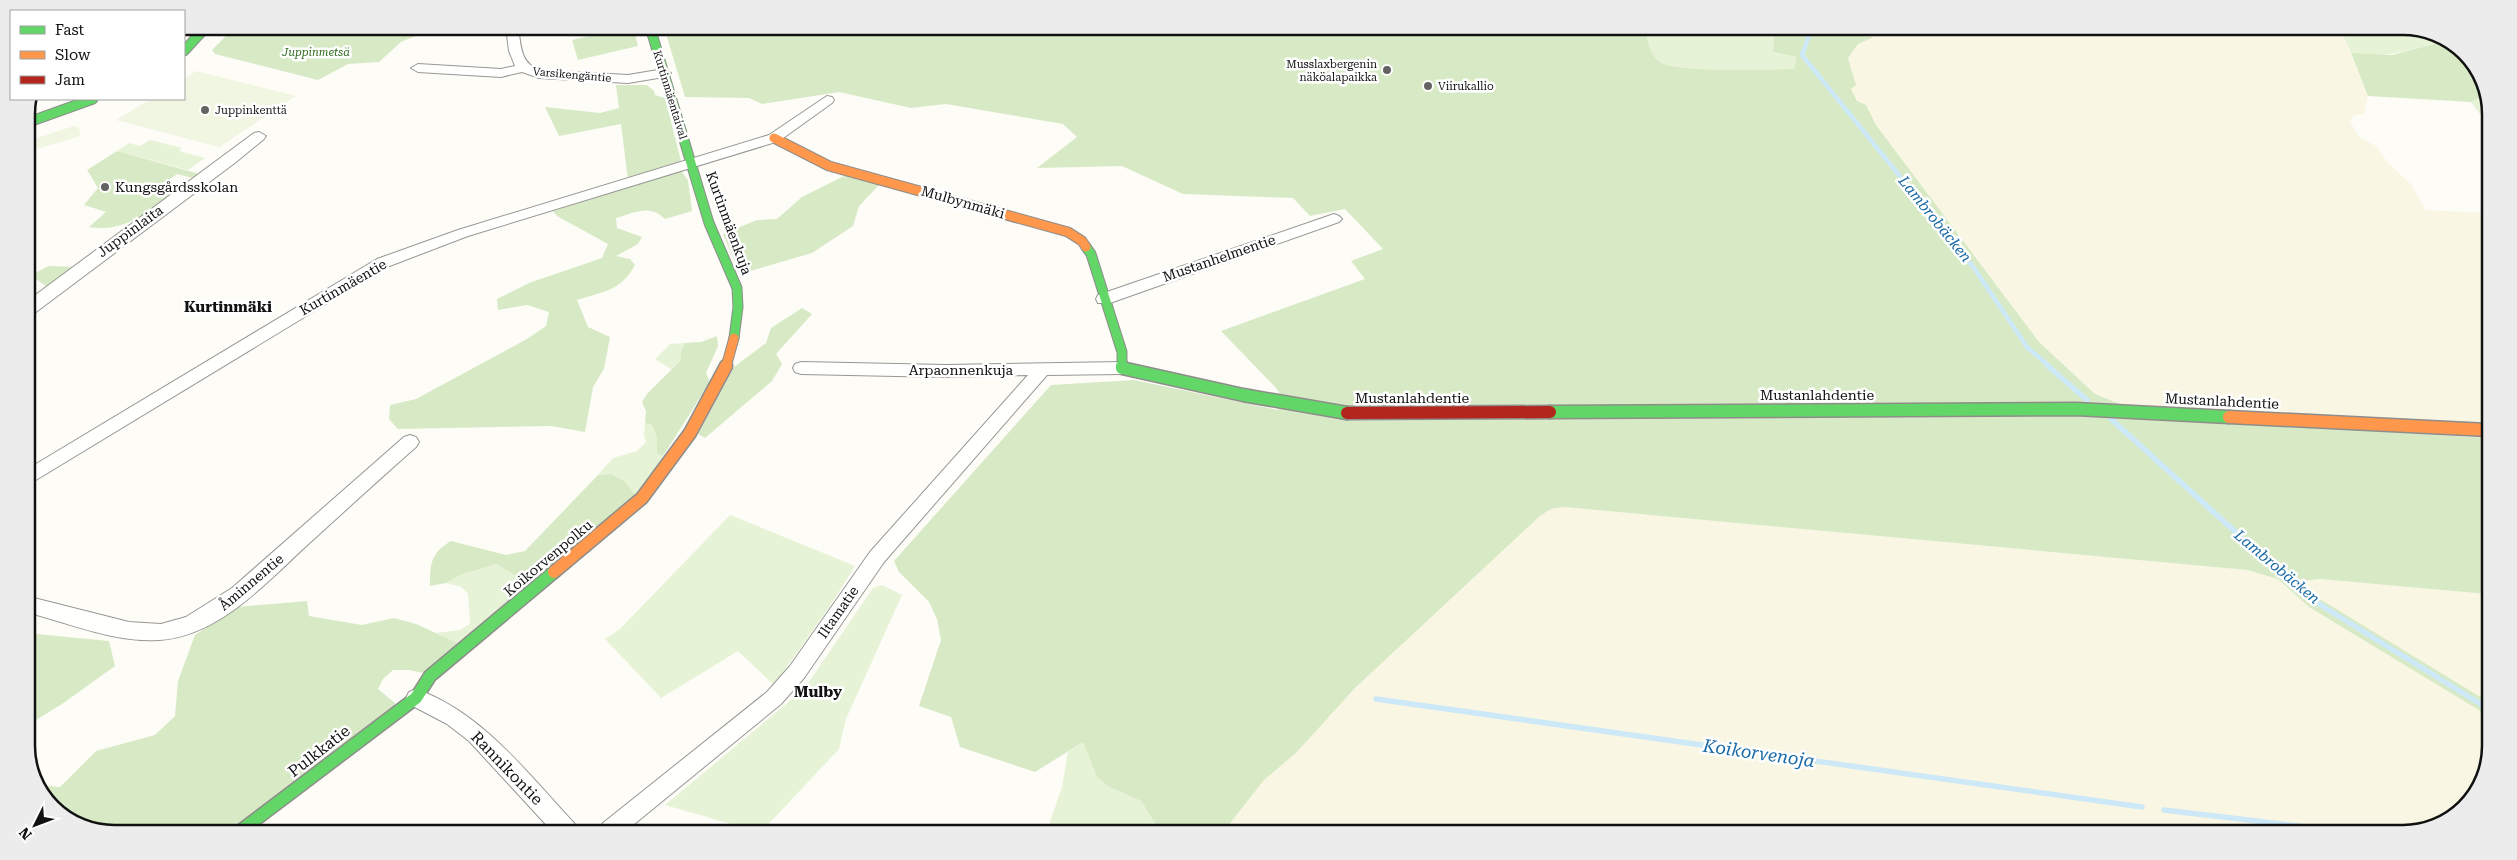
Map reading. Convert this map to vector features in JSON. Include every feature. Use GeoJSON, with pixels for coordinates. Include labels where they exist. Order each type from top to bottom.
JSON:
{"type":"FeatureCollection","features":[{"type":"Feature","properties":{"kind":"street"},"geometry":{"type":"LineString","coordinates":[[185,50],[199,35]]}},
{"type":"Feature","properties":{"kind":"street","name":"Varsikengäntie"},"geometry":{"type":"LineString","coordinates":[[514,35],[521,68],[539,74],[628,79],[664,73]]}},
{"type":"Feature","properties":{"kind":"street","name":"Kurtinmäentaival"},"geometry":{"type":"LineString","coordinates":[[652,35],[691,164]]}},
{"type":"Feature","properties":{"kind":"street"},"geometry":{"type":"LineString","coordinates":[[418,68],[501,74],[521,68]]}},
{"type":"Feature","properties":{"kind":"street"},"geometry":{"type":"LineString","coordinates":[[35,120],[90,100]]}},
{"type":"Feature","properties":{"kind":"street"},"geometry":{"type":"LineString","coordinates":[[691,164],[774,138],[828,100]]}},
{"type":"Feature","properties":{"kind":"street","name":"Juppinlaita"},"geometry":{"type":"LineString","coordinates":[[35,304],[108,247],[236,155],[259,136]]}},
{"type":"Feature","properties":{"kind":"street","name":"Mulbynmäki"},"geometry":{"type":"LineString","coordinates":[[774,138],[829,166],[911,186],[1068,232],[1082,241],[1091,254],[1122,352],[1122,368]]}},
{"type":"Feature","properties":{"kind":"street","name":"Kurtinmäenkuja"},"geometry":{"type":"LineString","coordinates":[[690,433],[725,369],[734,334],[738,307],[737,288],[709,223],[691,164]]}},
{"type":"Feature","properties":{"kind":"street","name":"Kurtinmäentie"},"geometry":{"type":"LineString","coordinates":[[35,475],[382,264],[463,233],[691,164]]}},
{"type":"Feature","properties":{"kind":"street","name":"Mustanhelmentie"},"geometry":{"type":"LineString","coordinates":[[1104,298],[1334,219]]}},
{"type":"Feature","properties":{"kind":"street","name":"Arpaonnenkuja"},"geometry":{"type":"LineString","coordinates":[[801,368],[886,371],[1122,368]]}},
{"type":"Feature","properties":{"kind":"street","name":"Mustanlahdentie"},"geometry":{"type":"LineString","coordinates":[[1122,368],[1243,396],[1344,412],[2019,408],[2076,409],[2482,430]]}},
{"type":"Feature","properties":{"kind":"street","name":"Iltamatie"},"geometry":{"type":"LineString","coordinates":[[617,825],[774,698],[797,672],[877,557],[1043,369]]}},
{"type":"Feature","properties":{"kind":"street","name":"Koikorvenpolku"},"geometry":{"type":"LineString","coordinates":[[416,698],[430,676],[634,506],[690,433]]}},
{"type":"Feature","properties":{"kind":"street","name":"Åminnentie"},"geometry":{"type":"LineString","coordinates":[[35,606],[130,630],[160,632],[195,622],[216,612],[239,594],[410,442]]}},
{"type":"Feature","properties":{"kind":"street","name":"Pulkkatie"},"geometry":{"type":"LineString","coordinates":[[251,825],[416,698]]}},
{"type":"Feature","properties":{"kind":"street","name":"Rannikontie"},"geometry":{"type":"LineString","coordinates":[[416,698],[454,718],[476,734],[561,825]]}},
{"type":"Feature","properties":{"kind":"shaded area"},"geometry":{"type":"Polygon","coordinates":[[[1850,35],[2343,35],[2368,96],[2364,114],[2354,115],[2350,121],[2359,137],[2376,146],[2389,164],[2412,185],[2425,210],[2482,213],[2482,425],[2120,404],[2095,394],[2039,342],[1876,125],[1866,105],[1857,101],[1851,89],[1853,71],[1847,58],[1858,44],[1873,37],[1850,35]]]}},
{"type":"Feature","properties":{"kind":"shaded area"},"geometry":{"type":"Polygon","coordinates":[[[1564,507],[2247,570],[2278,579],[2309,607],[2482,712],[2482,746],[2478,771],[2466,794],[2451,809],[2428,821],[2403,825],[1229,825],[1264,780],[1296,753],[1355,688],[1540,516],[1551,509],[1564,507]]]}},
{"type":"Feature","properties":{"kind":"shaded area"},"geometry":{"type":"Polygon","coordinates":[[[2320,579],[2482,594],[2482,698],[2315,596],[2300,581],[2320,579]]]}},
{"type":"Feature","properties":{"kind":"green space","name":"Juppinmetsä"},"geometry":{"type":"Polygon","coordinates":[[[227,35],[418,35],[401,42],[379,62],[348,64],[318,80],[215,54],[212,50],[227,35]]]}},
{"type":"Feature","properties":{"kind":"green space"},"geometry":{"type":"Polygon","coordinates":[[[594,35],[635,35],[638,46],[578,60],[572,40],[594,35]]]}},
{"type":"Feature","properties":{"kind":"green space"},"geometry":{"type":"Polygon","coordinates":[[[666,35],[1646,35],[1654,57],[1660,62],[1685,68],[1724,70],[1794,69],[1797,57],[1773,52],[1774,35],[1850,35],[1874,37],[1858,44],[1848,58],[1856,85],[1851,89],[1857,101],[1866,105],[1876,125],[2039,342],[2095,394],[2120,404],[2126,416],[2482,438],[2482,594],[2320,579],[2301,581],[2315,596],[2482,698],[2482,712],[2309,607],[2278,579],[2247,570],[1564,507],[1551,509],[1540,516],[1355,688],[1296,753],[1264,780],[1229,825],[1156,825],[1141,801],[1109,787],[1097,777],[1083,742],[1035,772],[960,747],[951,717],[919,706],[941,640],[937,619],[929,602],[899,572],[894,561],[1051,385],[1134,380],[1278,410],[1283,398],[1276,388],[1221,331],[1365,279],[1351,261],[1383,249],[1345,209],[1310,216],[1293,198],[1183,194],[1122,166],[1037,168],[1077,137],[1063,124],[946,104],[911,108],[839,92],[762,104],[749,98],[685,97],[666,35]]]}},
{"type":"Feature","properties":{"kind":"green space"},"geometry":{"type":"Polygon","coordinates":[[[1646,35],[1774,35],[1773,52],[1798,57],[1794,69],[1685,68],[1660,62],[1649,46],[1646,35]]]}},
{"type":"Feature","properties":{"kind":"green space"},"geometry":{"type":"Polygon","coordinates":[[[2343,35],[2403,35],[2428,39],[2438,43],[2398,53],[2364,55],[2351,53],[2343,35]]]}},
{"type":"Feature","properties":{"kind":"green space"},"geometry":{"type":"Polygon","coordinates":[[[2438,43],[2451,51],[2466,66],[2476,84],[2480,98],[2471,102],[2368,96],[2351,53],[2392,55],[2438,43]]]}},
{"type":"Feature","properties":{"kind":"green space","name":"Juppinkenttä"},"geometry":{"type":"Polygon","coordinates":[[[196,71],[296,96],[219,147],[116,120],[149,100],[185,100],[185,78],[196,71]]]}},
{"type":"Feature","properties":{"kind":"green space"},"geometry":{"type":"Polygon","coordinates":[[[616,85],[647,85],[654,91],[655,95],[665,98],[681,161],[677,165],[628,180],[621,124],[559,136],[545,107],[600,113],[619,108],[616,85]]]}},
{"type":"Feature","properties":{"kind":"green space"},"geometry":{"type":"Polygon","coordinates":[[[2480,98],[2482,117],[2471,102],[2480,98]]]}},
{"type":"Feature","properties":{"kind":"green space"},"geometry":{"type":"Polygon","coordinates":[[[74,126],[78,127],[81,134],[78,137],[35,149],[35,139],[74,126]]]}},
{"type":"Feature","properties":{"kind":"green space"},"geometry":{"type":"Polygon","coordinates":[[[150,140],[182,148],[179,151],[205,158],[188,170],[117,151],[129,143],[140,146],[150,140]]]}},
{"type":"Feature","properties":{"kind":"green space"},"geometry":{"type":"Polygon","coordinates":[[[117,151],[203,175],[197,179],[177,174],[156,189],[172,196],[143,215],[123,225],[101,228],[89,227],[106,212],[84,205],[98,188],[87,170],[117,151]]]}},
{"type":"Feature","properties":{"kind":"green space"},"geometry":{"type":"Polygon","coordinates":[[[681,171],[688,180],[692,211],[665,219],[659,214],[648,211],[636,212],[616,218],[617,228],[642,237],[638,244],[616,256],[630,259],[635,265],[617,286],[577,300],[588,327],[610,337],[604,369],[593,387],[585,432],[551,426],[398,429],[389,419],[390,405],[416,399],[527,339],[546,326],[549,312],[527,305],[498,310],[497,299],[529,283],[602,258],[608,244],[557,216],[553,211],[681,171]]]}},
{"type":"Feature","properties":{"kind":"green space"},"geometry":{"type":"Polygon","coordinates":[[[846,175],[881,183],[859,206],[853,226],[812,253],[740,274],[723,234],[757,220],[777,219],[802,197],[846,175]]]}},
{"type":"Feature","properties":{"kind":"green space"},"geometry":{"type":"Polygon","coordinates":[[[49,266],[75,267],[47,287],[35,278],[35,273],[49,266]]]}},
{"type":"Feature","properties":{"kind":"green space"},"geometry":{"type":"Polygon","coordinates":[[[802,308],[812,314],[776,354],[782,364],[772,381],[705,438],[698,434],[734,367],[766,343],[771,328],[802,308]]]}},
{"type":"Feature","properties":{"kind":"green space"},"geometry":{"type":"Polygon","coordinates":[[[717,336],[718,346],[706,373],[710,382],[663,456],[657,453],[657,437],[652,425],[645,423],[646,411],[642,402],[647,394],[680,361],[681,351],[685,343],[701,342],[717,336]]]}},
{"type":"Feature","properties":{"kind":"green space"},"geometry":{"type":"Polygon","coordinates":[[[685,343],[681,351],[680,361],[671,369],[655,359],[670,344],[685,343]]]}},
{"type":"Feature","properties":{"kind":"green space"},"geometry":{"type":"Polygon","coordinates":[[[645,423],[652,425],[657,437],[657,452],[663,456],[637,497],[621,479],[612,475],[598,475],[613,458],[637,451],[646,442],[644,435],[645,423]]]}},
{"type":"Feature","properties":{"kind":"green space"},"geometry":{"type":"Polygon","coordinates":[[[611,474],[624,481],[637,497],[542,576],[514,575],[496,564],[460,575],[446,583],[430,586],[430,571],[433,559],[444,545],[451,541],[506,555],[525,551],[598,475],[611,474]]]}},
{"type":"Feature","properties":{"kind":"green space"},"geometry":{"type":"Polygon","coordinates":[[[730,515],[855,566],[830,606],[774,685],[738,651],[661,698],[605,639],[620,629],[730,515]]]}},
{"type":"Feature","properties":{"kind":"green space"},"geometry":{"type":"Polygon","coordinates":[[[496,564],[514,575],[542,576],[460,644],[436,633],[460,630],[470,624],[468,593],[461,587],[446,583],[460,575],[496,564]]]}},
{"type":"Feature","properties":{"kind":"green space"},"geometry":{"type":"Polygon","coordinates":[[[882,585],[902,595],[846,719],[839,749],[768,825],[735,825],[665,805],[804,689],[873,588],[882,585]]]}},
{"type":"Feature","properties":{"kind":"green space"},"geometry":{"type":"Polygon","coordinates":[[[307,601],[309,616],[362,625],[394,618],[416,624],[460,644],[423,673],[409,670],[393,670],[383,679],[378,689],[395,703],[397,707],[242,825],[114,825],[89,821],[70,812],[60,804],[60,800],[56,800],[46,786],[60,787],[96,751],[155,735],[175,716],[178,681],[195,635],[237,607],[307,601]]]}},
{"type":"Feature","properties":{"kind":"green space"},"geometry":{"type":"Polygon","coordinates":[[[35,634],[109,641],[115,666],[62,704],[35,720],[35,634]]]}},
{"type":"Feature","properties":{"kind":"green space"},"geometry":{"type":"Polygon","coordinates":[[[1083,742],[1097,777],[1109,787],[1141,801],[1156,825],[1049,825],[1062,787],[1068,752],[1083,742]]]}},
{"type":"Feature","properties":{"kind":"waterway","name":"Lambrobäcken"},"geometry":{"type":"LineString","coordinates":[[1809,35],[1802,55],[1974,268],[2027,347],[2050,367]]}},
{"type":"Feature","properties":{"kind":"waterway","name":"Lambrobäcken"},"geometry":{"type":"LineString","coordinates":[[2048,366],[2087,400]]}},
{"type":"Feature","properties":{"kind":"waterway","name":"Lambrobäcken"},"geometry":{"type":"LineString","coordinates":[[2111,419],[2306,596],[2482,705]]}},
{"type":"Feature","properties":{"kind":"waterway","name":"Koikorvenoja"},"geometry":{"type":"LineString","coordinates":[[1376,699],[2142,807]]}},
{"type":"Feature","properties":{"kind":"waterway","name":"Koikorvenoja"},"geometry":{"type":"LineString","coordinates":[[2164,810],[2290,825]]}},
{"type":"Feature","properties":{"kind":"traffic: fast"},"geometry":{"type":"LineString","coordinates":[[185,50],[199,35]]}},
{"type":"Feature","properties":{"kind":"traffic: fast"},"geometry":{"type":"LineString","coordinates":[[652,35],[709,223],[737,288],[738,307],[734,338]]}},
{"type":"Feature","properties":{"kind":"traffic: fast"},"geometry":{"type":"LineString","coordinates":[[35,120],[90,100]]}},
{"type":"Feature","properties":{"kind":"traffic: fast"},"geometry":{"type":"LineString","coordinates":[[1086,247],[1091,254],[1122,352],[1122,368],[1243,395],[1347,413]]}},
{"type":"Feature","properties":{"kind":"traffic: fast"},"geometry":{"type":"LineString","coordinates":[[1550,412],[2076,409],[2229,417]]}},
{"type":"Feature","properties":{"kind":"traffic: fast"},"geometry":{"type":"LineString","coordinates":[[248,825],[416,698],[430,676],[554,572]]}},
{"type":"Feature","properties":{"kind":"traffic: slow"},"geometry":{"type":"LineString","coordinates":[[774,138],[829,166],[1068,232],[1082,241],[1086,247]]}},
{"type":"Feature","properties":{"kind":"traffic: slow"},"geometry":{"type":"LineString","coordinates":[[554,572],[642,498],[690,433],[725,369],[734,338]]}},
{"type":"Feature","properties":{"kind":"traffic: slow"},"geometry":{"type":"LineString","coordinates":[[2229,417],[2482,430]]}},
{"type":"Feature","properties":{"kind":"traffic: jam"},"geometry":{"type":"LineString","coordinates":[[1347,413],[1550,412]]}},
{"type":"Feature","properties":{"kind":"place","name":"Musslaxbergenin näköalapaikka"},"geometry":{"type":"Point","coordinates":[1387,70]}},
{"type":"Feature","properties":{"kind":"place","name":"Viirukallio"},"geometry":{"type":"Point","coordinates":[1428,86]}},
{"type":"Feature","properties":{"kind":"place","name":"Juppinkenttä"},"geometry":{"type":"Point","coordinates":[205,110]}},
{"type":"Feature","properties":{"kind":"place","name":"Kungsgårdsskolan"},"geometry":{"type":"Point","coordinates":[105,187]}},
{"type":"Feature","properties":{"kind":"district","name":"Kurtinmäki"},"geometry":{"type":"Point","coordinates":[228,307]}},
{"type":"Feature","properties":{"kind":"district","name":"Mulby"},"geometry":{"type":"Point","coordinates":[818,692]}}]}
